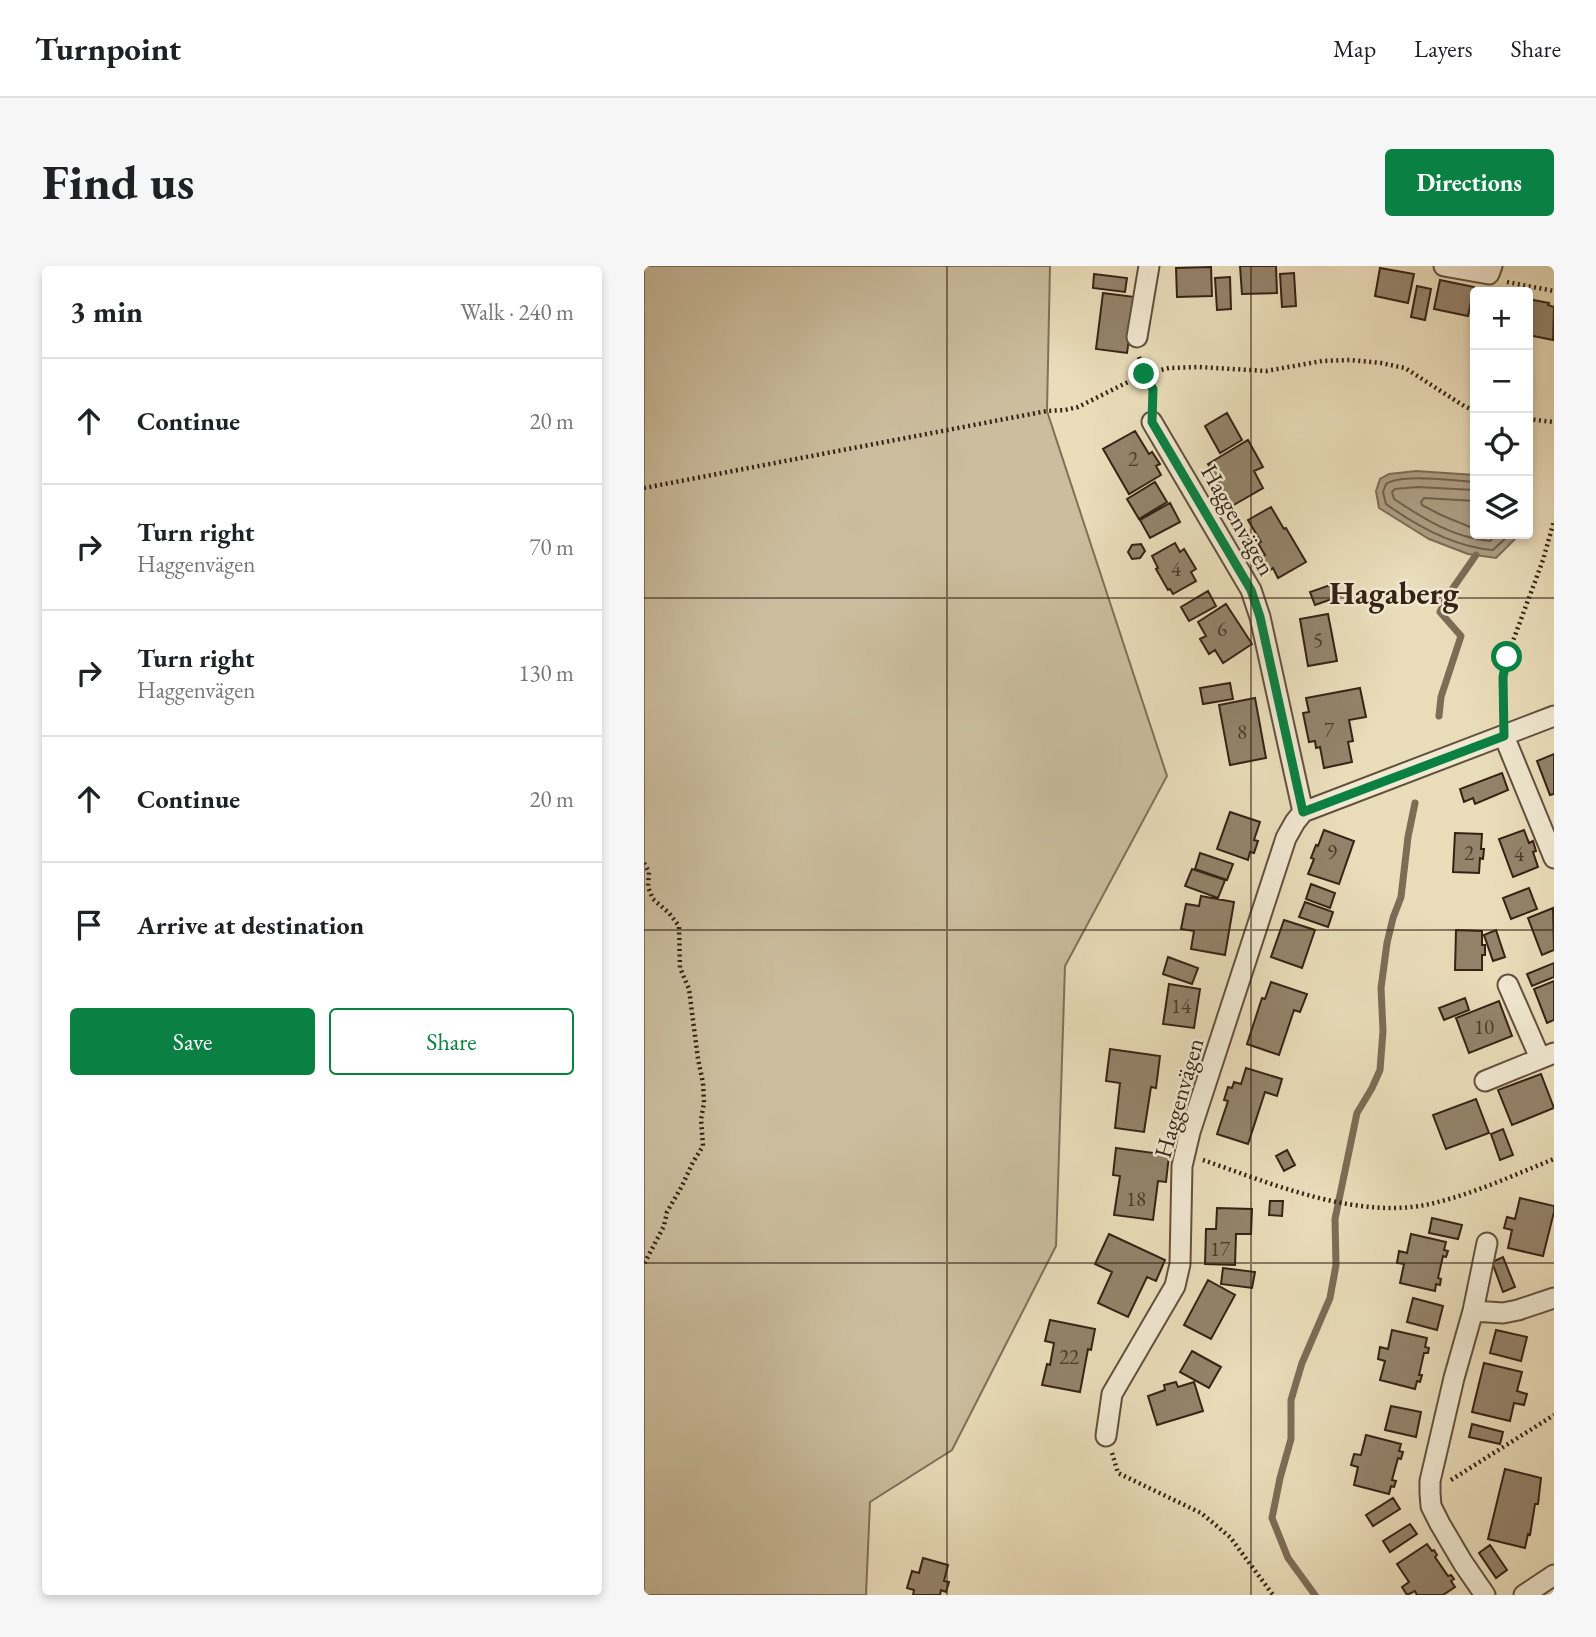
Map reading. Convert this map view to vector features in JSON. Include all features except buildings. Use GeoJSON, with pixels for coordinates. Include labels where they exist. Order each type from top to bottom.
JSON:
{"type":"FeatureCollection","features":[{"type":"Feature","properties":{"kind":"street"},"geometry":{"type":"LineString","coordinates":[[1137,337],[1149,266]]}},
{"type":"Feature","properties":{"kind":"street"},"geometry":{"type":"LineString","coordinates":[[1444,266],[1491,270]]}},
{"type":"Feature","properties":{"kind":"street","name":"Haggenvägen"},"geometry":{"type":"LineString","coordinates":[[1106,1436],[1112,1394],[1175,1286],[1180,1264],[1182,1166],[1190,1132],[1286,838],[1303,812],[1260,617],[1251,590],[1152,422]]}},
{"type":"Feature","properties":{"kind":"street"},"geometry":{"type":"LineString","coordinates":[[1303,812],[1554,716]]}},
{"type":"Feature","properties":{"kind":"street"},"geometry":{"type":"LineString","coordinates":[[1504,736],[1549,830],[1554,858]]}},
{"type":"Feature","properties":{"kind":"street"},"geometry":{"type":"LineString","coordinates":[[1485,1081],[1547,1056],[1508,985]]}},
{"type":"Feature","properties":{"kind":"street"},"geometry":{"type":"LineString","coordinates":[[1485,1595],[1463,1563],[1431,1506],[1430,1481],[1487,1243]]}},
{"type":"Feature","properties":{"kind":"street"},"geometry":{"type":"LineString","coordinates":[[1472,1311],[1503,1313],[1554,1297]]}},
{"type":"Feature","properties":{"kind":"street"},"geometry":{"type":"LineString","coordinates":[[1524,1595],[1554,1575]]}},
{"type":"Feature","properties":{"kind":"path"},"geometry":{"type":"LineString","coordinates":[[1491,270],[1498,281],[1554,291]]}},
{"type":"Feature","properties":{"kind":"path"},"geometry":{"type":"LineString","coordinates":[[1137,337],[1144,374],[1153,389],[1152,422]]}},
{"type":"Feature","properties":{"kind":"path"},"geometry":{"type":"LineString","coordinates":[[644,488],[1047,411],[1065,410],[1078,407],[1144,374],[1169,368],[1266,371],[1322,361],[1381,363],[1405,368],[1470,409]]}},
{"type":"Feature","properties":{"kind":"path"},"geometry":{"type":"LineString","coordinates":[[1533,420],[1554,422]]}},
{"type":"Feature","properties":{"kind":"path"},"geometry":{"type":"LineString","coordinates":[[1504,736],[1503,677],[1507,657],[1544,560],[1554,522]]}},
{"type":"Feature","properties":{"kind":"path"},"geometry":{"type":"LineString","coordinates":[[644,863],[649,872],[648,887],[653,899],[669,913],[678,926],[680,968],[689,989],[704,1103],[701,1119],[703,1146],[667,1212],[664,1226],[644,1264]]}},
{"type":"Feature","properties":{"kind":"path"},"geometry":{"type":"LineString","coordinates":[[1185,1156],[1317,1198],[1368,1207],[1401,1208],[1436,1203],[1500,1181],[1554,1158]]}},
{"type":"Feature","properties":{"kind":"path"},"geometry":{"type":"LineString","coordinates":[[1430,1493],[1554,1415]]}},
{"type":"Feature","properties":{"kind":"path"},"geometry":{"type":"LineString","coordinates":[[1106,1436],[1118,1473],[1201,1513],[1230,1537],[1273,1595]]}},
{"type":"Feature","properties":{"kind":"shaded area"},"geometry":{"type":"Polygon","coordinates":[[[644,266],[1050,266],[1047,411],[1167,776],[1065,966],[1056,1246],[952,1450],[870,1502],[866,1595],[644,1595],[644,266]]]}},
{"type":"Feature","properties":{"kind":"water"},"geometry":{"type":"Polygon","coordinates":[[[1416,471],[1470,475],[1470,539],[1515,539],[1496,558],[1468,554],[1429,539],[1379,508],[1376,491],[1380,479],[1389,474],[1416,471]]]}},
{"type":"Feature","properties":{"kind":"waterway"},"geometry":{"type":"LineString","coordinates":[[1439,716],[1441,697],[1461,636],[1440,612],[1446,598],[1476,555]]}},
{"type":"Feature","properties":{"kind":"waterway"},"geometry":{"type":"LineString","coordinates":[[1315,1595],[1288,1558],[1272,1518],[1291,1439],[1291,1400],[1302,1363],[1330,1298],[1336,1265],[1335,1219],[1357,1113],[1380,1070],[1383,1031],[1381,988],[1387,943],[1401,897],[1415,803]]}},
{"type":"Feature","properties":{"kind":"district","name":"Hagaberg"},"geometry":{"type":"Point","coordinates":[1394,593]}},
{"type":"Feature","properties":{"kind":"route"},"geometry":{"type":"LineString","coordinates":[[1144,374],[1153,389],[1152,422],[1251,590],[1279,698],[1303,812],[1504,736],[1503,677],[1507,657]]}}]}
